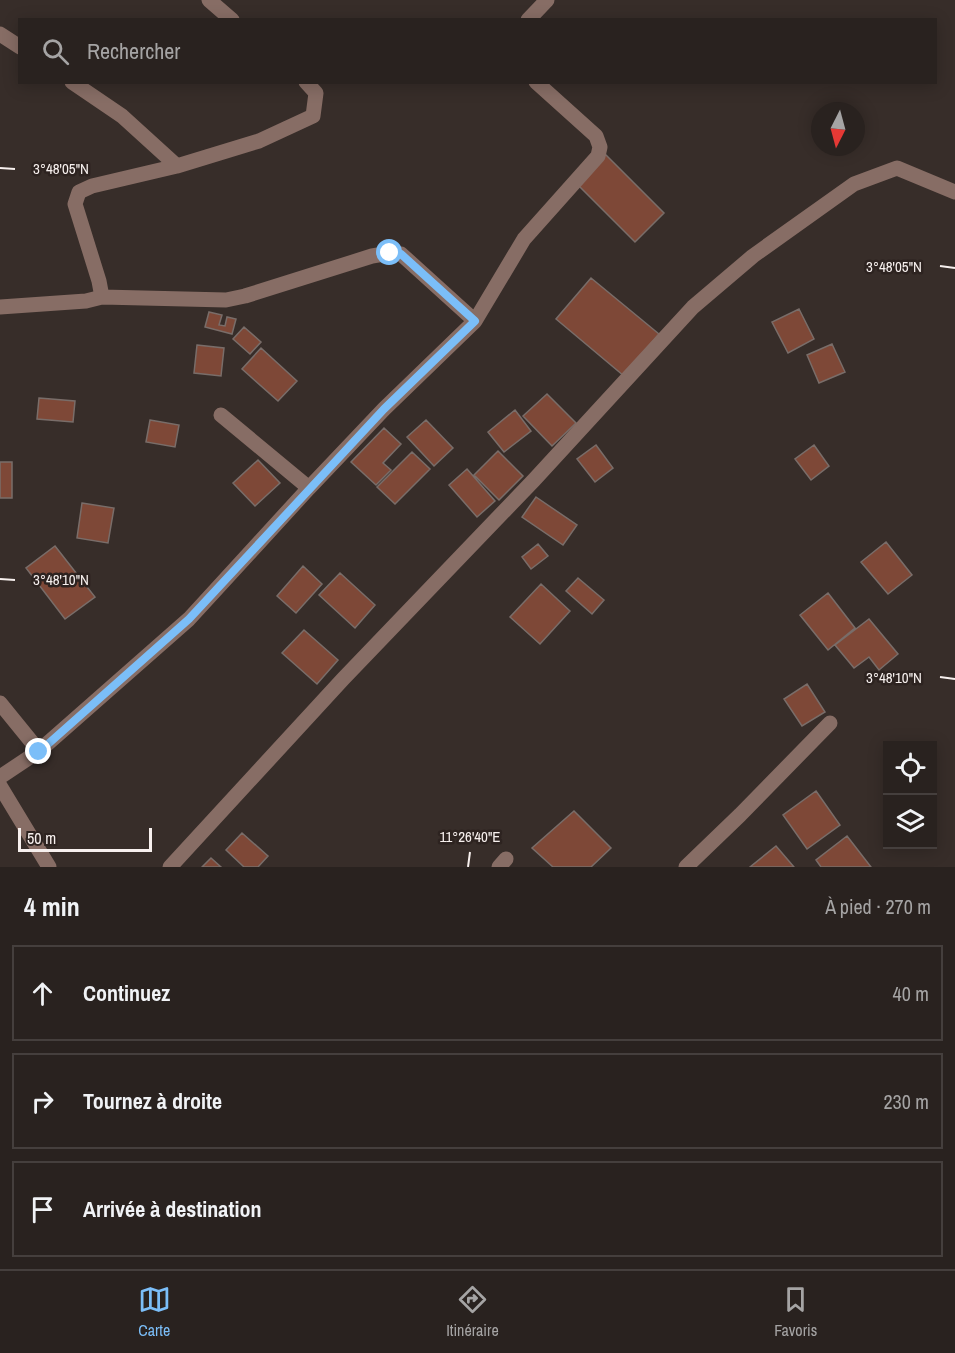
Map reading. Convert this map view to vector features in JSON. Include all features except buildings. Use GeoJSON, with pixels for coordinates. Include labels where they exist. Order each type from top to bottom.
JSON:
{"type":"FeatureCollection","features":[{"type":"Feature","properties":{"kind":"street"},"geometry":{"type":"LineString","coordinates":[[209,0],[230,18]]}},
{"type":"Feature","properties":{"kind":"street"},"geometry":{"type":"LineString","coordinates":[[530,18],[547,0]]}},
{"type":"Feature","properties":{"kind":"street"},"geometry":{"type":"LineString","coordinates":[[0,34],[18,46]]}},
{"type":"Feature","properties":{"kind":"street"},"geometry":{"type":"LineString","coordinates":[[75,84],[122,116],[177,166]]}},
{"type":"Feature","properties":{"kind":"street"},"geometry":{"type":"LineString","coordinates":[[102,297],[75,204],[79,192],[92,186],[177,166],[260,141],[313,116],[316,93],[308,84]]}},
{"type":"Feature","properties":{"kind":"street"},"geometry":{"type":"LineString","coordinates":[[0,777],[39,752],[189,619],[384,409],[475,321],[524,239],[598,156],[600,147],[596,136],[588,126],[539,84]]}},
{"type":"Feature","properties":{"kind":"street"},"geometry":{"type":"LineString","coordinates":[[170,867],[693,307],[753,256],[854,184],[897,168],[955,192]]}},
{"type":"Feature","properties":{"kind":"street"},"geometry":{"type":"LineString","coordinates":[[0,306],[86,301],[102,297],[226,300],[372,256],[390,253],[401,254],[475,321]]}},
{"type":"Feature","properties":{"kind":"street"},"geometry":{"type":"LineString","coordinates":[[221,415],[309,488]]}},
{"type":"Feature","properties":{"kind":"street"},"geometry":{"type":"LineString","coordinates":[[0,703],[39,752]]}},
{"type":"Feature","properties":{"kind":"street"},"geometry":{"type":"LineString","coordinates":[[686,867],[741,815],[830,723]]}},
{"type":"Feature","properties":{"kind":"street"},"geometry":{"type":"LineString","coordinates":[[0,786],[49,867]]}},
{"type":"Feature","properties":{"kind":"route"},"geometry":{"type":"LineString","coordinates":[[39,752],[189,619],[384,409],[475,321],[401,254],[390,253]]}}]}
